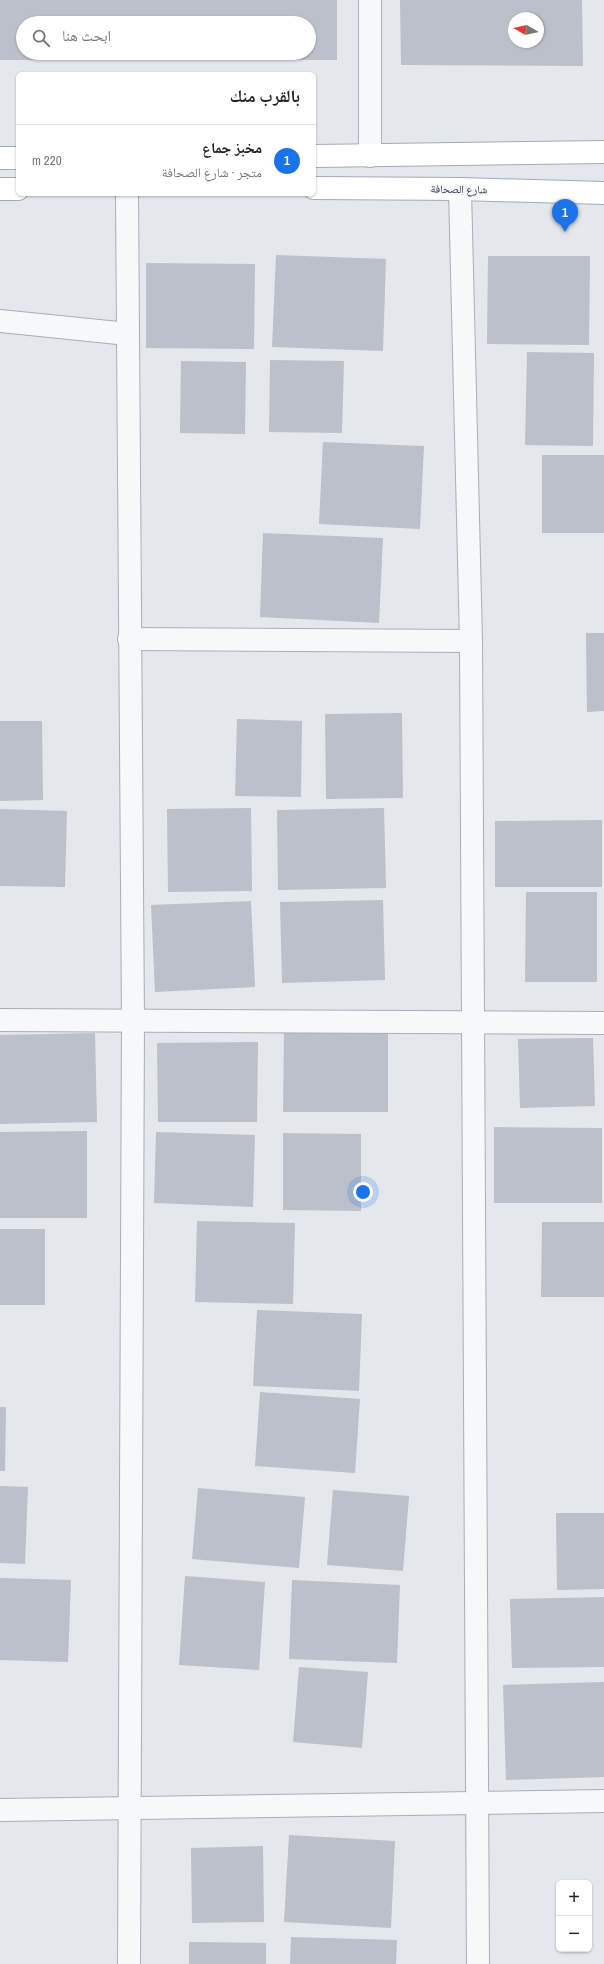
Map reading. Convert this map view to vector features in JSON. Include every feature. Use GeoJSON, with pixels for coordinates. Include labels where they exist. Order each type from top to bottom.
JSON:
{"type":"FeatureCollection","features":[{"type":"Feature","properties":{"kind":"main road"},"geometry":{"type":"LineString","coordinates":[[316,156],[604,152]]}},
{"type":"Feature","properties":{"kind":"main road"},"geometry":{"type":"LineString","coordinates":[[0,158],[16,158]]}},
{"type":"Feature","properties":{"kind":"main road","name":"شارع الصحافة"},"geometry":{"type":"LineString","coordinates":[[316,188],[460,189],[604,193]]}},
{"type":"Feature","properties":{"kind":"main road"},"geometry":{"type":"LineString","coordinates":[[0,189],[16,189]]}},
{"type":"Feature","properties":{"kind":"street"},"geometry":{"type":"LineString","coordinates":[[370,0],[370,156]]}},
{"type":"Feature","properties":{"kind":"street"},"geometry":{"type":"LineString","coordinates":[[460,189],[471,640],[478,1964]]}},
{"type":"Feature","properties":{"kind":"street"},"geometry":{"type":"LineString","coordinates":[[127,196],[129,639],[133,1021],[131,1808],[129,1964]]}},
{"type":"Feature","properties":{"kind":"street"},"geometry":{"type":"LineString","coordinates":[[0,320],[128,334]]}},
{"type":"Feature","properties":{"kind":"street"},"geometry":{"type":"LineString","coordinates":[[129,639],[471,640]]}},
{"type":"Feature","properties":{"kind":"street"},"geometry":{"type":"LineString","coordinates":[[0,1020],[604,1023]]}},
{"type":"Feature","properties":{"kind":"street"},"geometry":{"type":"LineString","coordinates":[[0,1810],[604,1802]]}},
{"type":"Feature","properties":{"kind":"building"},"geometry":{"type":"Polygon","coordinates":[[[0,0],[337,0],[337,60],[316,60],[316,16],[16,16],[16,60],[0,60],[0,0]]]}},
{"type":"Feature","properties":{"kind":"building"},"geometry":{"type":"Polygon","coordinates":[[[400,0],[582,0],[583,66],[401,65],[400,0]]]}},
{"type":"Feature","properties":{"kind":"building"},"geometry":{"type":"Polygon","coordinates":[[[276,255],[386,259],[383,351],[272,347],[276,255]]]}},
{"type":"Feature","properties":{"kind":"building"},"geometry":{"type":"Polygon","coordinates":[[[488,256],[590,256],[589,345],[487,344],[488,256]]]}},
{"type":"Feature","properties":{"kind":"building"},"geometry":{"type":"Polygon","coordinates":[[[146,263],[255,264],[254,349],[146,348],[146,263]]]}},
{"type":"Feature","properties":{"kind":"building"},"geometry":{"type":"Polygon","coordinates":[[[527,352],[594,353],[593,446],[525,445],[527,352]]]}},
{"type":"Feature","properties":{"kind":"building"},"geometry":{"type":"Polygon","coordinates":[[[270,360],[344,361],[342,433],[269,432],[270,360]]]}},
{"type":"Feature","properties":{"kind":"building"},"geometry":{"type":"Polygon","coordinates":[[[181,361],[246,362],[245,434],[180,433],[181,361]]]}},
{"type":"Feature","properties":{"kind":"building"},"geometry":{"type":"Polygon","coordinates":[[[323,442],[424,446],[420,529],[319,524],[323,442]]]}},
{"type":"Feature","properties":{"kind":"building"},"geometry":{"type":"Polygon","coordinates":[[[542,455],[604,455],[604,533],[542,533],[542,455]]]}},
{"type":"Feature","properties":{"kind":"building"},"geometry":{"type":"Polygon","coordinates":[[[263,533],[383,538],[379,623],[260,617],[263,533]]]}},
{"type":"Feature","properties":{"kind":"building"},"geometry":{"type":"Polygon","coordinates":[[[586,633],[604,633],[604,711],[587,712],[586,633]]]}},
{"type":"Feature","properties":{"kind":"building"},"geometry":{"type":"Polygon","coordinates":[[[402,713],[403,798],[326,799],[325,714],[402,713]]]}},
{"type":"Feature","properties":{"kind":"building"},"geometry":{"type":"Polygon","coordinates":[[[237,719],[302,721],[301,797],[235,796],[237,719]]]}},
{"type":"Feature","properties":{"kind":"building"},"geometry":{"type":"Polygon","coordinates":[[[0,721],[42,721],[43,800],[0,801],[0,721]]]}},
{"type":"Feature","properties":{"kind":"building"},"geometry":{"type":"Polygon","coordinates":[[[251,808],[252,891],[168,892],[167,809],[251,808]]]}},
{"type":"Feature","properties":{"kind":"building"},"geometry":{"type":"Polygon","coordinates":[[[384,808],[386,888],[278,890],[277,810],[384,808]]]}},
{"type":"Feature","properties":{"kind":"building"},"geometry":{"type":"Polygon","coordinates":[[[0,809],[67,811],[65,887],[0,886],[0,809]]]}},
{"type":"Feature","properties":{"kind":"building"},"geometry":{"type":"Polygon","coordinates":[[[602,820],[602,887],[495,887],[495,821],[602,820]]]}},
{"type":"Feature","properties":{"kind":"building"},"geometry":{"type":"Polygon","coordinates":[[[526,892],[597,892],[597,982],[525,982],[526,892]]]}},
{"type":"Feature","properties":{"kind":"building"},"geometry":{"type":"Polygon","coordinates":[[[383,900],[385,980],[282,983],[280,902],[383,900]]]}},
{"type":"Feature","properties":{"kind":"building"},"geometry":{"type":"Polygon","coordinates":[[[251,901],[255,987],[155,992],[151,905],[251,901]]]}},
{"type":"Feature","properties":{"kind":"building"},"geometry":{"type":"Polygon","coordinates":[[[284,1027],[388,1028],[388,1112],[283,1112],[284,1027]]]}},
{"type":"Feature","properties":{"kind":"building"},"geometry":{"type":"Polygon","coordinates":[[[95,1033],[97,1122],[0,1124],[0,1035],[95,1033]]]}},
{"type":"Feature","properties":{"kind":"building"},"geometry":{"type":"Polygon","coordinates":[[[593,1038],[595,1106],[520,1108],[518,1039],[593,1038]]]}},
{"type":"Feature","properties":{"kind":"building"},"geometry":{"type":"Polygon","coordinates":[[[258,1042],[257,1122],[158,1122],[157,1043],[258,1042]]]}},
{"type":"Feature","properties":{"kind":"building"},"geometry":{"type":"Polygon","coordinates":[[[494,1127],[602,1128],[602,1203],[494,1203],[494,1127]]]}},
{"type":"Feature","properties":{"kind":"building"},"geometry":{"type":"Polygon","coordinates":[[[87,1131],[87,1218],[0,1218],[0,1132],[87,1131]]]}},
{"type":"Feature","properties":{"kind":"building"},"geometry":{"type":"Polygon","coordinates":[[[156,1132],[255,1135],[253,1207],[154,1203],[156,1132]]]}},
{"type":"Feature","properties":{"kind":"building"},"geometry":{"type":"Polygon","coordinates":[[[283,1133],[361,1134],[361,1211],[283,1210],[283,1133]]]}},
{"type":"Feature","properties":{"kind":"building"},"geometry":{"type":"Polygon","coordinates":[[[197,1221],[295,1223],[293,1304],[195,1302],[197,1221]]]}},
{"type":"Feature","properties":{"kind":"building"},"geometry":{"type":"Polygon","coordinates":[[[542,1222],[604,1222],[604,1297],[541,1297],[542,1222]]]}},
{"type":"Feature","properties":{"kind":"building"},"geometry":{"type":"Polygon","coordinates":[[[0,1229],[45,1229],[45,1305],[0,1305],[0,1229]]]}},
{"type":"Feature","properties":{"kind":"building"},"geometry":{"type":"Polygon","coordinates":[[[257,1310],[362,1314],[359,1391],[253,1386],[257,1310]]]}},
{"type":"Feature","properties":{"kind":"building"},"geometry":{"type":"Polygon","coordinates":[[[260,1392],[360,1399],[355,1473],[255,1466],[260,1392]]]}},
{"type":"Feature","properties":{"kind":"building"},"geometry":{"type":"Polygon","coordinates":[[[0,1407],[6,1407],[5,1471],[0,1471],[0,1407]]]}},
{"type":"Feature","properties":{"kind":"building"},"geometry":{"type":"Polygon","coordinates":[[[0,1486],[28,1487],[25,1564],[0,1563],[0,1486]]]}},
{"type":"Feature","properties":{"kind":"building"},"geometry":{"type":"Polygon","coordinates":[[[198,1488],[305,1497],[299,1568],[192,1559],[198,1488]]]}},
{"type":"Feature","properties":{"kind":"building"},"geometry":{"type":"Polygon","coordinates":[[[333,1490],[409,1496],[403,1571],[327,1565],[333,1490]]]}},
{"type":"Feature","properties":{"kind":"building"},"geometry":{"type":"Polygon","coordinates":[[[556,1513],[604,1513],[604,1589],[557,1590],[556,1513]]]}},
{"type":"Feature","properties":{"kind":"building"},"geometry":{"type":"Polygon","coordinates":[[[185,1576],[265,1582],[259,1670],[179,1665],[185,1576]]]}},
{"type":"Feature","properties":{"kind":"building"},"geometry":{"type":"Polygon","coordinates":[[[0,1578],[71,1580],[68,1662],[0,1660],[0,1578]]]}},
{"type":"Feature","properties":{"kind":"building"},"geometry":{"type":"Polygon","coordinates":[[[292,1580],[400,1585],[397,1663],[289,1659],[292,1580]]]}},
{"type":"Feature","properties":{"kind":"building"},"geometry":{"type":"Polygon","coordinates":[[[604,1597],[604,1667],[512,1668],[510,1599],[604,1597]]]}},
{"type":"Feature","properties":{"kind":"building"},"geometry":{"type":"Polygon","coordinates":[[[299,1667],[368,1672],[362,1748],[293,1742],[299,1667]]]}},
{"type":"Feature","properties":{"kind":"building"},"geometry":{"type":"Polygon","coordinates":[[[604,1682],[604,1777],[506,1780],[503,1685],[604,1682]]]}},
{"type":"Feature","properties":{"kind":"building"},"geometry":{"type":"Polygon","coordinates":[[[289,1835],[395,1841],[391,1928],[284,1922],[289,1835]]]}},
{"type":"Feature","properties":{"kind":"building"},"geometry":{"type":"Polygon","coordinates":[[[263,1846],[264,1922],[192,1923],[191,1848],[263,1846]]]}},
{"type":"Feature","properties":{"kind":"building"},"geometry":{"type":"Polygon","coordinates":[[[291,1937],[397,1940],[396,1964],[290,1964],[291,1937]]]}},
{"type":"Feature","properties":{"kind":"building"},"geometry":{"type":"Polygon","coordinates":[[[189,1942],[266,1943],[266,1964],[189,1964],[189,1942]]]}},
{"type":"Feature","properties":{"kind":"place","name":"مخبز جماع"},"geometry":{"type":"Point","coordinates":[565,232]}}]}
